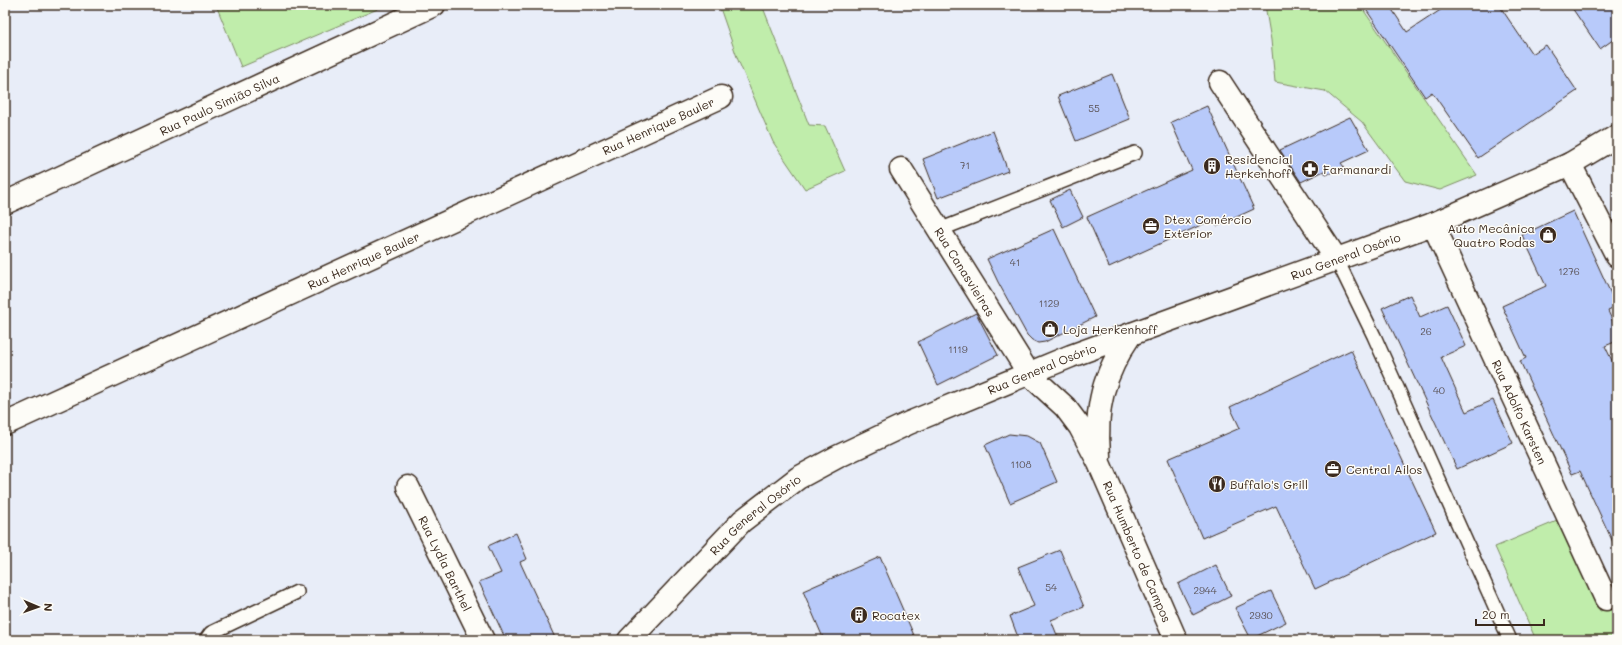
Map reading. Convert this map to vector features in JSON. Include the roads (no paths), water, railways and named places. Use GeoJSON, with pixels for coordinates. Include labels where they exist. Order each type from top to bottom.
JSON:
{"type":"FeatureCollection","features":[{"type":"Feature","properties":{"kind":"street","name":"Rua Paulo Simião Silva"},"geometry":{"type":"LineString","coordinates":[[5,203],[434,5]]}},
{"type":"Feature","properties":{"kind":"street"},"geometry":{"type":"LineString","coordinates":[[1220,82],[1337,260]]}},
{"type":"Feature","properties":{"kind":"street","name":"Rua Henrique Bauler"},"geometry":{"type":"LineString","coordinates":[[5,424],[722,97]]}},
{"type":"Feature","properties":{"kind":"street","name":"Rua General Osório"},"geometry":{"type":"LineString","coordinates":[[629,640],[742,521],[798,478],[837,457],[910,423],[1131,334],[1433,224],[1570,164],[1617,136]]}},
{"type":"Feature","properties":{"kind":"street"},"geometry":{"type":"LineString","coordinates":[[1570,164],[1617,256]]}},
{"type":"Feature","properties":{"kind":"street","name":"Rua Canasvieiras"},"geometry":{"type":"LineString","coordinates":[[900,169],[1029,374]]}},
{"type":"Feature","properties":{"kind":"street","name":"Rua Adolfo Karsten"},"geometry":{"type":"LineString","coordinates":[[1433,224],[1606,599]]}},
{"type":"Feature","properties":{"kind":"street","name":"Rua Humberto de Campos"},"geometry":{"type":"LineString","coordinates":[[1099,463],[1097,414],[1101,394],[1121,349],[1131,334]]}},
{"type":"Feature","properties":{"kind":"street","name":"Rua Humberto de Campos"},"geometry":{"type":"LineString","coordinates":[[1029,374],[1065,408],[1080,427],[1099,463],[1176,640]]}},
{"type":"Feature","properties":{"kind":"street","name":"Rua Lydia Barthel"},"geometry":{"type":"LineString","coordinates":[[408,487],[483,640]]}},
{"type":"Feature","properties":{"kind":"lane"},"geometry":{"type":"LineString","coordinates":[[939,230],[1135,153]]}},
{"type":"Feature","properties":{"kind":"lane"},"geometry":{"type":"LineString","coordinates":[[1337,260],[1374,336],[1510,640]]}},
{"type":"Feature","properties":{"kind":"lane"},"geometry":{"type":"LineString","coordinates":[[206,640],[211,634],[297,592]]}},
{"type":"Feature","properties":{"kind":"place","name":"Residencial Herkenhoff"},"geometry":{"type":"Point","coordinates":[1212,166]}},
{"type":"Feature","properties":{"kind":"place","name":"Farmanardi"},"geometry":{"type":"Point","coordinates":[1310,169]}},
{"type":"Feature","properties":{"kind":"place","name":"Dtex Comércio Exterior"},"geometry":{"type":"Point","coordinates":[1151,226]}},
{"type":"Feature","properties":{"kind":"place","name":"Auto Mecânica Quatro Rodas"},"geometry":{"type":"Point","coordinates":[1548,235]}},
{"type":"Feature","properties":{"kind":"place","name":"Loja Herkenhoff"},"geometry":{"type":"Point","coordinates":[1050,329]}},
{"type":"Feature","properties":{"kind":"place","name":"Central Ailos"},"geometry":{"type":"Point","coordinates":[1333,469]}},
{"type":"Feature","properties":{"kind":"place","name":"Buffalo's Grill"},"geometry":{"type":"Point","coordinates":[1217,484]}},
{"type":"Feature","properties":{"kind":"place","name":"Rocatex"},"geometry":{"type":"Point","coordinates":[859,615]}}]}
